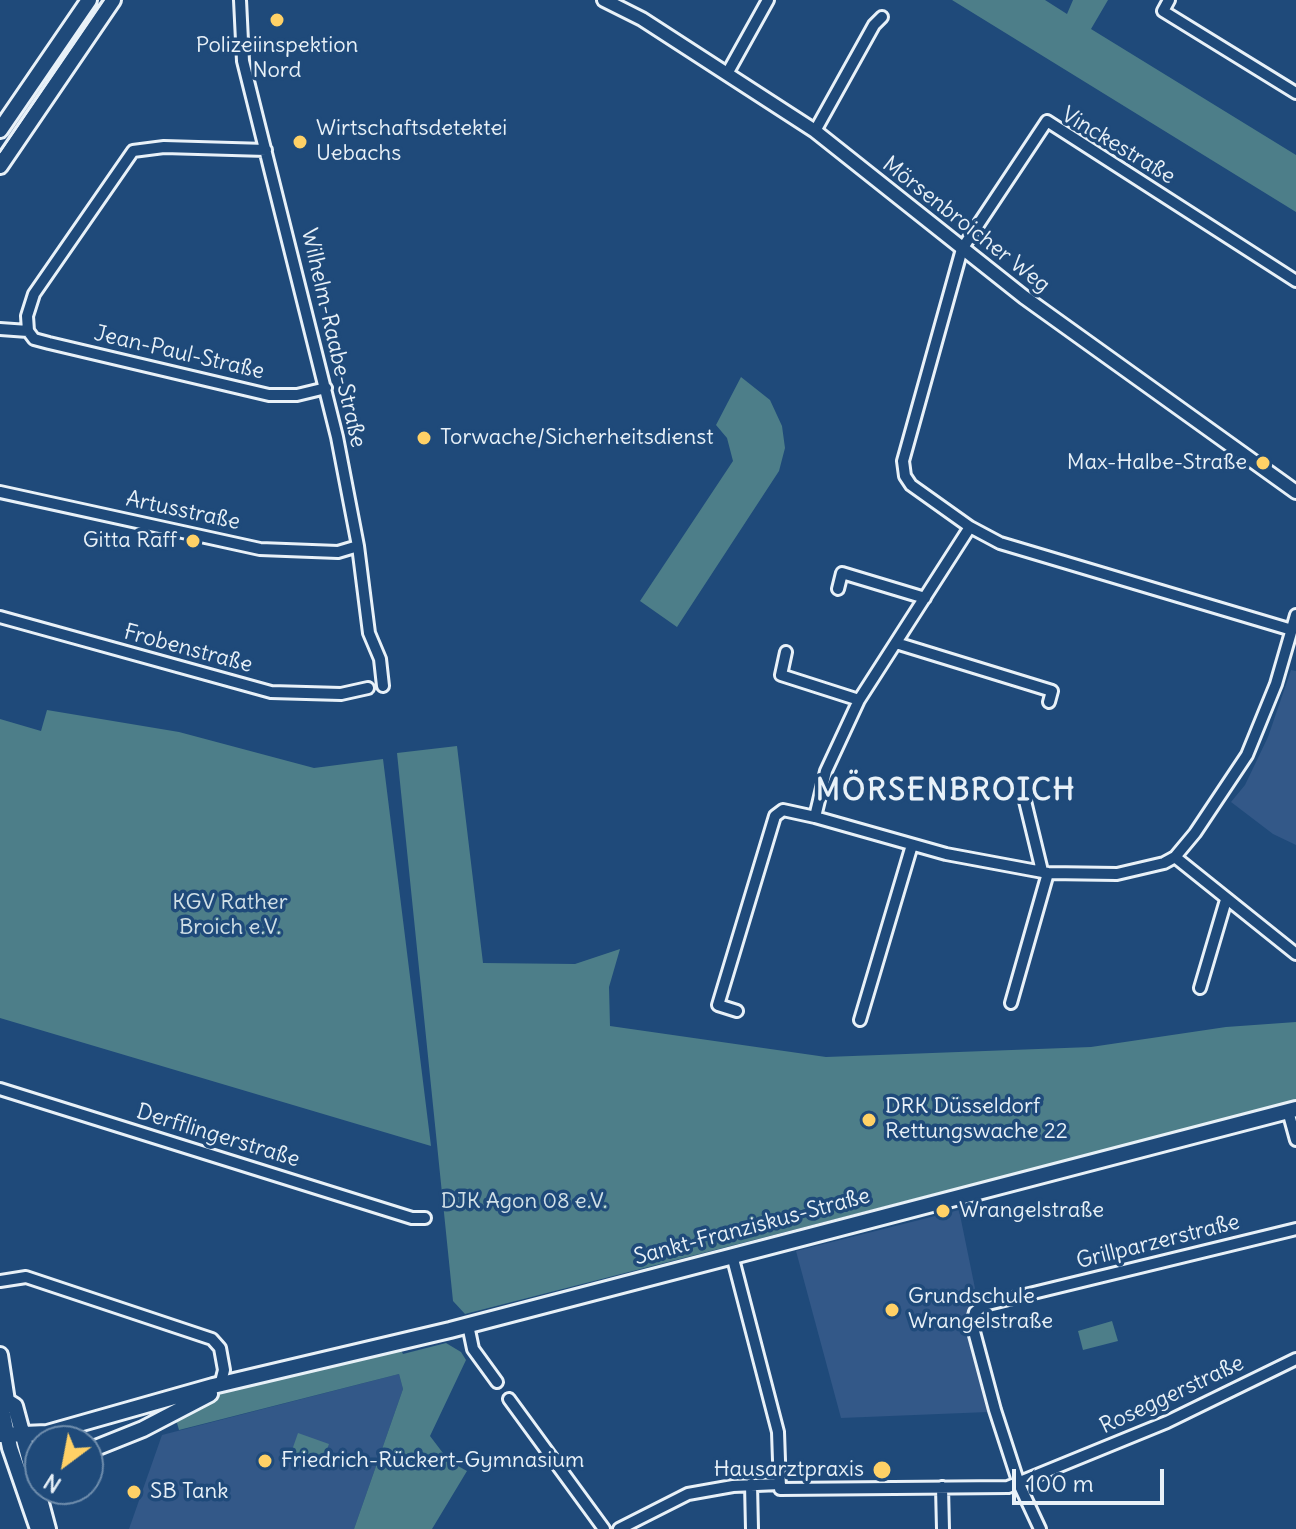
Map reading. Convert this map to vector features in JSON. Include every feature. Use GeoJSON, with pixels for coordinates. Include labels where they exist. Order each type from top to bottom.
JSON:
{"type":"FeatureCollection","features":[{"type":"Feature","properties":{"kind":"main road"},"geometry":{"type":"LineString","coordinates":[[0,130],[89,0]]}},
{"type":"Feature","properties":{"kind":"main road"},"geometry":{"type":"LineString","coordinates":[[0,166],[113,0]]}},
{"type":"Feature","properties":{"kind":"main road","name":"Sankt-Franziskus-Straße"},"geometry":{"type":"LineString","coordinates":[[78,1425],[1292,1110]]}},
{"type":"Feature","properties":{"kind":"main road"},"geometry":{"type":"LineString","coordinates":[[0,1355],[2,1409],[15,1406],[7,1441],[24,1461]]}},
{"type":"Feature","properties":{"kind":"main road","name":"Sankt-Franziskus-Straße"},"geometry":{"type":"LineString","coordinates":[[104,1445],[143,1429],[220,1387]]}},
{"type":"Feature","properties":{"kind":"main road"},"geometry":{"type":"LineString","coordinates":[[89,1422],[94,1425]]}},
{"type":"Feature","properties":{"kind":"main road"},"geometry":{"type":"LineString","coordinates":[[0,1473],[24,1468]]}},
{"type":"Feature","properties":{"kind":"main road"},"geometry":{"type":"LineString","coordinates":[[35,1505],[38,1529]]}},
{"type":"Feature","properties":{"kind":"main road"},"geometry":{"type":"LineString","coordinates":[[41,1505],[48,1529]]}},
{"type":"Feature","properties":{"kind":"street","name":"Wilhelm-Raabe-Straße"},"geometry":{"type":"LineString","coordinates":[[240,0],[243,61],[326,388],[358,546],[369,633],[380,659],[383,686]]}},
{"type":"Feature","properties":{"kind":"street","name":"Mörsenbroicher Weg"},"geometry":{"type":"LineString","coordinates":[[604,0],[728,72],[815,131],[962,249],[1132,376],[1296,492]]}},
{"type":"Feature","properties":{"kind":"street"},"geometry":{"type":"LineString","coordinates":[[728,72],[768,0]]}},
{"type":"Feature","properties":{"kind":"street"},"geometry":{"type":"LineString","coordinates":[[1169,0],[1163,11],[1296,93]]}},
{"type":"Feature","properties":{"kind":"street"},"geometry":{"type":"LineString","coordinates":[[815,131],[874,25],[882,17]]}},
{"type":"Feature","properties":{"kind":"street","name":"Vinckestraße"},"geometry":{"type":"LineString","coordinates":[[962,249],[1047,121],[1296,281]]}},
{"type":"Feature","properties":{"kind":"street"},"geometry":{"type":"LineString","coordinates":[[28,331],[27,316],[34,294],[129,155],[139,149],[266,150]]}},
{"type":"Feature","properties":{"kind":"street"},"geometry":{"type":"LineString","coordinates":[[962,249],[903,461],[905,476],[911,485],[970,527],[1017,550],[1292,630]]}},
{"type":"Feature","properties":{"kind":"street","name":"Jean-Paul-Straße"},"geometry":{"type":"LineString","coordinates":[[0,329],[28,331],[34,339],[49,343],[269,395],[297,395],[326,388]]}},
{"type":"Feature","properties":{"kind":"street","name":"Artusstraße"},"geometry":{"type":"LineString","coordinates":[[0,492],[260,549],[338,552],[358,546]]}},
{"type":"Feature","properties":{"kind":"street"},"geometry":{"type":"LineString","coordinates":[[815,817],[826,771],[859,700],[970,527]]}},
{"type":"Feature","properties":{"kind":"street"},"geometry":{"type":"LineString","coordinates":[[838,589],[842,573],[925,598]]}},
{"type":"Feature","properties":{"kind":"street"},"geometry":{"type":"LineString","coordinates":[[737,1011],[718,1005],[775,816],[783,810],[990,864],[1045,872],[1117,874],[1154,866],[1175,857],[1217,803],[1259,732],[1296,615]]}},
{"type":"Feature","properties":{"kind":"street","name":"Frobenstraße"},"geometry":{"type":"LineString","coordinates":[[0,617],[271,692],[341,694],[368,688]]}},
{"type":"Feature","properties":{"kind":"street"},"geometry":{"type":"LineString","coordinates":[[896,643],[1052,691],[1049,702]]}},
{"type":"Feature","properties":{"kind":"street"},"geometry":{"type":"LineString","coordinates":[[786,652],[781,675],[859,700]]}},
{"type":"Feature","properties":{"kind":"street"},"geometry":{"type":"LineString","coordinates":[[1011,1003],[1045,872],[1025,801]]}},
{"type":"Feature","properties":{"kind":"street"},"geometry":{"type":"LineString","coordinates":[[860,1020],[912,845]]}},
{"type":"Feature","properties":{"kind":"street"},"geometry":{"type":"LineString","coordinates":[[1175,857],[1296,954]]}},
{"type":"Feature","properties":{"kind":"street"},"geometry":{"type":"LineString","coordinates":[[1200,988],[1226,900]]}},
{"type":"Feature","properties":{"kind":"street","name":"Derfflingerstraße"},"geometry":{"type":"LineString","coordinates":[[0,1089],[412,1218],[425,1218]]}},
{"type":"Feature","properties":{"kind":"street"},"geometry":{"type":"LineString","coordinates":[[1292,1110],[1296,1140]]}},
{"type":"Feature","properties":{"kind":"street","name":"Grillparzerstraße"},"geometry":{"type":"LineString","coordinates":[[1019,1484],[972,1324],[975,1312],[984,1305],[1296,1229]]}},
{"type":"Feature","properties":{"kind":"street"},"geometry":{"type":"LineString","coordinates":[[732,1255],[778,1432],[780,1487]]}},
{"type":"Feature","properties":{"kind":"street"},"geometry":{"type":"LineString","coordinates":[[0,1281],[26,1277],[212,1339],[220,1348],[224,1370],[220,1387]]}},
{"type":"Feature","properties":{"kind":"street"},"geometry":{"type":"LineString","coordinates":[[468,1325],[473,1349],[497,1382]]}},
{"type":"Feature","properties":{"kind":"street","name":"Roseggerstraße"},"geometry":{"type":"LineString","coordinates":[[619,1529],[688,1494],[751,1484],[780,1487],[942,1487],[1019,1484],[1167,1422],[1296,1359]]}},
{"type":"Feature","properties":{"kind":"street"},"geometry":{"type":"LineString","coordinates":[[509,1399],[604,1529]]}},
{"type":"Feature","properties":{"kind":"street"},"geometry":{"type":"LineString","coordinates":[[751,1484],[752,1529]]}},
{"type":"Feature","properties":{"kind":"street"},"geometry":{"type":"LineString","coordinates":[[1019,1484],[1040,1529]]}},
{"type":"Feature","properties":{"kind":"street"},"geometry":{"type":"LineString","coordinates":[[942,1487],[943,1529]]}},
{"type":"Feature","properties":{"kind":"shaded area"},"geometry":{"type":"Polygon","coordinates":[[[1291,670],[1296,671],[1296,845],[1273,834],[1231,802],[1245,785],[1268,737],[1291,670]]]}},
{"type":"Feature","properties":{"kind":"shaded area","name":"Grundschule Wrangelstraße"},"geometry":{"type":"Polygon","coordinates":[[[959,1210],[978,1303],[964,1318],[988,1412],[841,1418],[796,1251],[959,1210]]]}},
{"type":"Feature","properties":{"kind":"shaded area","name":"Friedrich-Rückert-Gymnasium"},"geometry":{"type":"Polygon","coordinates":[[[399,1374],[403,1389],[354,1529],[129,1529],[162,1435],[399,1374]]]}},
{"type":"Feature","properties":{"kind":"green space"},"geometry":{"type":"Polygon","coordinates":[[[952,0],[1045,0],[1067,14],[1073,0],[1108,0],[1091,29],[1296,155],[1296,212],[952,0]]]}},
{"type":"Feature","properties":{"kind":"green space"},"geometry":{"type":"Polygon","coordinates":[[[741,377],[770,400],[782,426],[785,448],[779,471],[677,627],[640,601],[733,461],[727,438],[716,425],[741,377]]]}},
{"type":"Feature","properties":{"kind":"green space","name":"KGV Rather Broich e.V."},"geometry":{"type":"Polygon","coordinates":[[[47,710],[179,732],[314,768],[383,759],[431,1146],[0,1018],[0,719],[41,731],[47,710]]]}},
{"type":"Feature","properties":{"kind":"green space","name":"DJK Agon 08 e.V."},"geometry":{"type":"Polygon","coordinates":[[[457,746],[483,963],[575,964],[620,949],[609,987],[610,1026],[826,1057],[1091,1047],[1226,1027],[1296,1022],[1296,1101],[465,1314],[453,1301],[397,753],[457,746]]]}},
{"type":"Feature","properties":{"kind":"green space"},"geometry":{"type":"Polygon","coordinates":[[[1112,1321],[1118,1341],[1083,1350],[1078,1331],[1112,1321]]]}},
{"type":"Feature","properties":{"kind":"green space"},"geometry":{"type":"Polygon","coordinates":[[[446,1343],[461,1352],[466,1360],[430,1436],[449,1461],[467,1471],[432,1529],[354,1529],[403,1389],[399,1374],[179,1430],[177,1423],[169,1418],[228,1388],[362,1355],[401,1350],[403,1354],[446,1343]]]}},
{"type":"Feature","properties":{"kind":"green space"},"geometry":{"type":"Polygon","coordinates":[[[298,1433],[329,1444],[322,1463],[291,1453],[298,1433]]]}},
{"type":"Feature","properties":{"kind":"tram line"},"geometry":{"type":"LineString","coordinates":[[0,152],[104,0]]}},
{"type":"Feature","properties":{"kind":"place","name":"Polizeiinspektion Nord"},"geometry":{"type":"Point","coordinates":[277,20]}},
{"type":"Feature","properties":{"kind":"place","name":"Wirtschaftsdetektei Uebachs"},"geometry":{"type":"Point","coordinates":[300,142]}},
{"type":"Feature","properties":{"kind":"place","name":"Torwache/Sicherheitsdienst"},"geometry":{"type":"Point","coordinates":[424,438]}},
{"type":"Feature","properties":{"kind":"place","name":"Max-Halbe-Straße"},"geometry":{"type":"Point","coordinates":[1263,463]}},
{"type":"Feature","properties":{"kind":"place","name":"Gitta Raff"},"geometry":{"type":"Point","coordinates":[193,541]}},
{"type":"Feature","properties":{"kind":"place","name":"DRK Düsseldorf Rettungswache 22"},"geometry":{"type":"Point","coordinates":[869,1120]}},
{"type":"Feature","properties":{"kind":"place","name":"Wrangelstraße"},"geometry":{"type":"Point","coordinates":[943,1211]}},
{"type":"Feature","properties":{"kind":"place","name":"Grundschule Wrangelstraße"},"geometry":{"type":"Point","coordinates":[892,1310]}},
{"type":"Feature","properties":{"kind":"place","name":"Friedrich-Rückert-Gymnasium"},"geometry":{"type":"Point","coordinates":[265,1461]}},
{"type":"Feature","properties":{"kind":"place","name":"Hausarztpraxis"},"geometry":{"type":"Point","coordinates":[882,1470]}},
{"type":"Feature","properties":{"kind":"place","name":"SB Tank"},"geometry":{"type":"Point","coordinates":[134,1492]}},
{"type":"Feature","properties":{"kind":"district","name":"MÖRSENBROICH"},"geometry":{"type":"Point","coordinates":[946,791]}}]}
